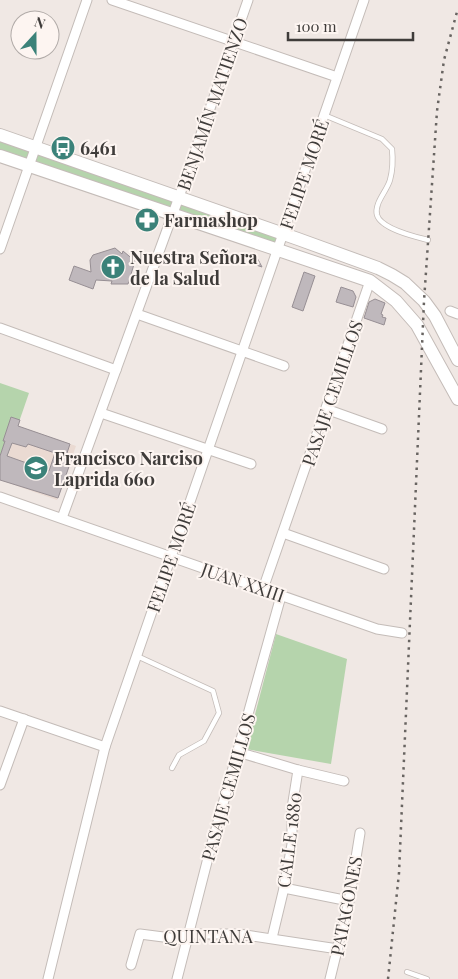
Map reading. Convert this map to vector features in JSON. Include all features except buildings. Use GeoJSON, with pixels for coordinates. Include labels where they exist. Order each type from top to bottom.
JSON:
{"type":"FeatureCollection","features":[{"type":"Feature","properties":{"kind":"main road"},"geometry":{"type":"LineString","coordinates":[[0,135],[378,268],[405,283],[420,296],[435,316],[458,360]]}},
{"type":"Feature","properties":{"kind":"main road"},"geometry":{"type":"LineString","coordinates":[[0,156],[370,281],[396,301],[417,325],[458,399]]}},
{"type":"Feature","properties":{"kind":"street"},"geometry":{"type":"LineString","coordinates":[[0,249],[87,0]]}},
{"type":"Feature","properties":{"kind":"street"},"geometry":{"type":"LineString","coordinates":[[112,0],[337,77]]}},
{"type":"Feature","properties":{"kind":"street","name":"BENJAMÍN MATIENZO"},"geometry":{"type":"LineString","coordinates":[[62,518],[173,214],[248,0]]}},
{"type":"Feature","properties":{"kind":"street","name":"FELIPE MORÉ"},"geometry":{"type":"LineString","coordinates":[[48,979],[105,747],[364,0]]}},
{"type":"Feature","properties":{"kind":"street","name":"PASAJE CEMILLOS"},"geometry":{"type":"LineString","coordinates":[[263,589],[370,281]]}},
{"type":"Feature","properties":{"kind":"street"},"geometry":{"type":"LineString","coordinates":[[137,314],[284,366]]}},
{"type":"Feature","properties":{"kind":"street"},"geometry":{"type":"LineString","coordinates":[[0,328],[116,370]]}},
{"type":"Feature","properties":{"kind":"street"},"geometry":{"type":"LineString","coordinates":[[326,409],[382,430]]}},
{"type":"Feature","properties":{"kind":"street"},"geometry":{"type":"LineString","coordinates":[[100,412],[251,464]]}},
{"type":"Feature","properties":{"kind":"street","name":"JUAN XXIII"},"geometry":{"type":"LineString","coordinates":[[0,497],[377,629],[402,633]]}},
{"type":"Feature","properties":{"kind":"street"},"geometry":{"type":"LineString","coordinates":[[283,533],[384,569]]}},
{"type":"Feature","properties":{"kind":"street","name":"PASAJE CEMILLOS"},"geometry":{"type":"LineString","coordinates":[[177,979],[208,854],[281,596]]}},
{"type":"Feature","properties":{"kind":"street"},"geometry":{"type":"LineString","coordinates":[[0,710],[105,747]]}},
{"type":"Feature","properties":{"kind":"street"},"geometry":{"type":"LineString","coordinates":[[0,785],[24,719]]}},
{"type":"Feature","properties":{"kind":"street"},"geometry":{"type":"LineString","coordinates":[[238,752],[298,770],[344,781]]}},
{"type":"Feature","properties":{"kind":"street","name":"CALLE 1880"},"geometry":{"type":"LineString","coordinates":[[272,938],[292,844],[292,808],[298,770]]}},
{"type":"Feature","properties":{"kind":"street","name":"PATAGONES"},"geometry":{"type":"LineString","coordinates":[[330,979],[348,901],[360,833]]}},
{"type":"Feature","properties":{"kind":"street"},"geometry":{"type":"LineString","coordinates":[[284,888],[348,901]]}},
{"type":"Feature","properties":{"kind":"street","name":"QUINTANA"},"geometry":{"type":"LineString","coordinates":[[131,965],[140,934],[179,939],[188,934],[239,934],[338,949]]}},
{"type":"Feature","properties":{"kind":"lane"},"geometry":{"type":"LineString","coordinates":[[324,115],[382,139],[392,149],[393,160],[390,181],[377,210],[377,216],[380,221],[410,236],[428,240]]}},
{"type":"Feature","properties":{"kind":"lane"},"geometry":{"type":"LineString","coordinates":[[137,656],[213,691],[219,713],[204,741],[179,756],[172,768]]}},
{"type":"Feature","properties":{"kind":"lane"},"geometry":{"type":"LineString","coordinates":[[407,972],[427,979]]}},
{"type":"Feature","properties":{"kind":"shaded area","name":"Francisco Narciso Laprida 660"},"geometry":{"type":"Polygon","coordinates":[[[18,426],[76,446],[57,500],[0,480],[18,426]]]}},
{"type":"Feature","properties":{"kind":"green space"},"geometry":{"type":"Polygon","coordinates":[[[0,135],[283,234],[277,249],[0,156],[0,135]]]}},
{"type":"Feature","properties":{"kind":"green space"},"geometry":{"type":"Polygon","coordinates":[[[0,383],[29,393],[0,477],[0,383]]]}},
{"type":"Feature","properties":{"kind":"green space"},"geometry":{"type":"Polygon","coordinates":[[[276,634],[347,659],[331,764],[246,749],[276,634]]]}},
{"type":"Feature","properties":{"kind":"railway"},"geometry":{"type":"LineString","coordinates":[[388,979],[399,873],[424,301],[437,111],[444,60],[458,8]]}},
{"type":"Feature","properties":{"kind":"place","name":"6461"},"geometry":{"type":"Point","coordinates":[63,148]}},
{"type":"Feature","properties":{"kind":"place","name":"Farmashop"},"geometry":{"type":"Point","coordinates":[147,220]}},
{"type":"Feature","properties":{"kind":"place","name":"Nuestra Señora de la Salud"},"geometry":{"type":"Point","coordinates":[113,267]}},
{"type":"Feature","properties":{"kind":"place","name":"Francisco Narciso Laprida 660"},"geometry":{"type":"Point","coordinates":[36,468]}}]}
